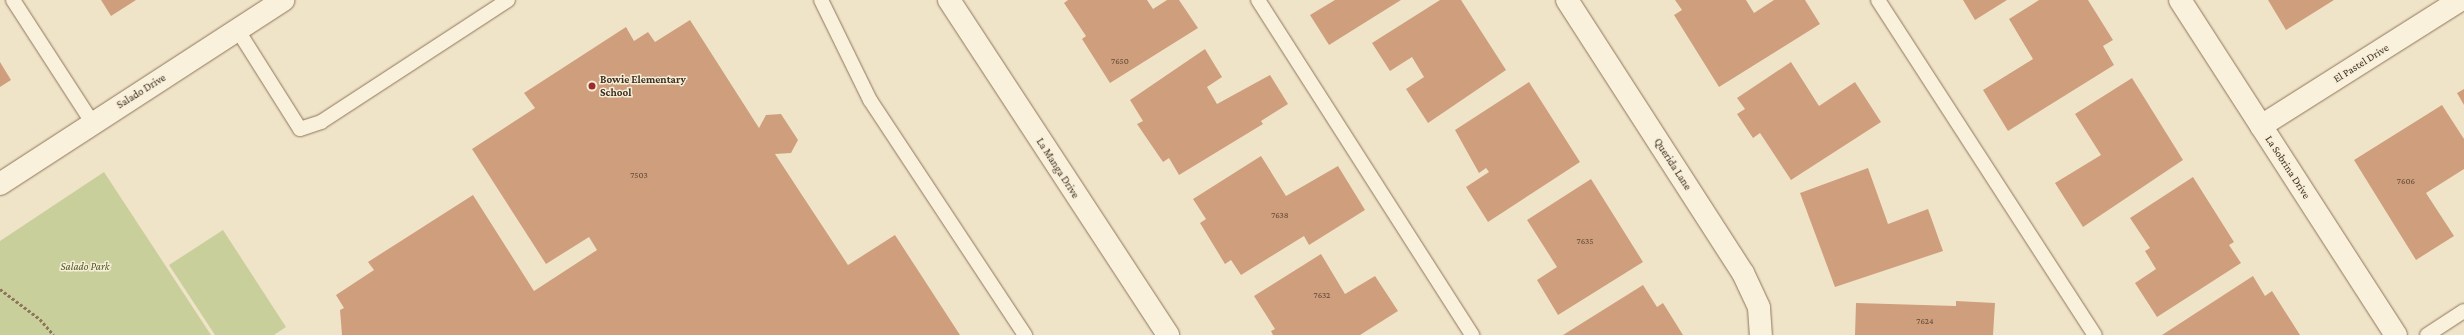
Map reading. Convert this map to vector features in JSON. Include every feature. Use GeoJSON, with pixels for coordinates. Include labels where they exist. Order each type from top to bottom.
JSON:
{"type":"FeatureCollection","features":[{"type":"Feature","properties":{"kind":"street","name":"Salado Drive"},"geometry":{"type":"LineString","coordinates":[[0,184],[92,122],[284,0]]}},
{"type":"Feature","properties":{"kind":"street","name":"La Manga Drive"},"geometry":{"type":"LineString","coordinates":[[949,0],[1168,335]]}},
{"type":"Feature","properties":{"kind":"street","name":"Querida Lane"},"geometry":{"type":"LineString","coordinates":[[1567,0],[1742,273],[1759,308],[1761,335]]}},
{"type":"Feature","properties":{"kind":"street","name":"La Sobrina Drive"},"geometry":{"type":"LineString","coordinates":[[2180,0],[2396,335]]}},
{"type":"Feature","properties":{"kind":"street","name":"El Pastel Drive"},"geometry":{"type":"LineString","coordinates":[[2261,126],[2460,0]]}},
{"type":"Feature","properties":{"kind":"lane"},"geometry":{"type":"LineString","coordinates":[[13,0],[92,122]]}},
{"type":"Feature","properties":{"kind":"lane"},"geometry":{"type":"LineString","coordinates":[[237,29],[300,128],[321,122],[508,0]]}},
{"type":"Feature","properties":{"kind":"lane"},"geometry":{"type":"LineString","coordinates":[[821,0],[870,100],[1025,335]]}},
{"type":"Feature","properties":{"kind":"lane"},"geometry":{"type":"LineString","coordinates":[[1258,0],[1472,335]]}},
{"type":"Feature","properties":{"kind":"lane"},"geometry":{"type":"LineString","coordinates":[[1878,0],[2095,335]]}},
{"type":"Feature","properties":{"kind":"lane"},"geometry":{"type":"LineString","coordinates":[[2427,335],[2464,311]]}},
{"type":"Feature","properties":{"kind":"path"},"geometry":{"type":"LineString","coordinates":[[0,289],[40,319],[54,335]]}},
{"type":"Feature","properties":{"kind":"green space","name":"Salado Park"},"geometry":{"type":"Polygon","coordinates":[[[104,172],[211,335],[0,335],[0,241],[104,172]]]}},
{"type":"Feature","properties":{"kind":"green space"},"geometry":{"type":"Polygon","coordinates":[[[223,230],[286,327],[274,335],[215,335],[169,265],[223,230]]]}},
{"type":"Feature","properties":{"kind":"building"},"geometry":{"type":"Polygon","coordinates":[[[101,0],[136,0],[111,16],[101,0]]]}},
{"type":"Feature","properties":{"kind":"building"},"geometry":{"type":"Polygon","coordinates":[[[1068,0],[1147,0],[1153,9],[1167,0],[1179,0],[1198,28],[1110,83],[1082,39],[1086,36],[1064,3],[1068,0]]]}},
{"type":"Feature","properties":{"kind":"building"},"geometry":{"type":"Polygon","coordinates":[[[1335,0],[1401,0],[1329,45],[1310,15],[1335,0]]]}},
{"type":"Feature","properties":{"kind":"building"},"geometry":{"type":"Polygon","coordinates":[[[1440,0],[1461,0],[1506,70],[1428,123],[1406,89],[1424,77],[1412,57],[1390,71],[1372,43],[1440,0]]]}},
{"type":"Feature","properties":{"kind":"building"},"geometry":{"type":"Polygon","coordinates":[[[1675,0],[1746,0],[1754,13],[1774,0],[1805,0],[1820,24],[1719,87],[1674,15],[1682,10],[1675,0]]]}},
{"type":"Feature","properties":{"kind":"building"},"geometry":{"type":"Polygon","coordinates":[[[1963,0],[2007,0],[1975,20],[1963,0]]]}},
{"type":"Feature","properties":{"kind":"building"},"geometry":{"type":"Polygon","coordinates":[[[2039,0],[2088,0],[2113,40],[2103,46],[2114,65],[2008,131],[1983,90],[2033,59],[2009,19],[2039,0]]]}},
{"type":"Feature","properties":{"kind":"building"},"geometry":{"type":"Polygon","coordinates":[[[2268,0],[2334,0],[2286,30],[2268,0]]]}},
{"type":"Feature","properties":{"kind":"building"},"geometry":{"type":"Polygon","coordinates":[[[690,20],[759,128],[766,115],[781,114],[798,140],[791,153],[775,154],[848,265],[895,235],[960,335],[342,335],[340,310],[344,308],[336,295],[374,270],[368,262],[473,195],[534,291],[597,250],[589,237],[546,264],[472,149],[535,108],[524,93],[626,27],[634,41],[648,32],[655,42],[690,20]]]}},
{"type":"Feature","properties":{"kind":"building"},"geometry":{"type":"Polygon","coordinates":[[[1205,49],[1222,77],[1207,87],[1217,104],[1270,75],[1288,104],[1261,121],[1263,124],[1179,175],[1169,158],[1163,162],[1137,124],[1143,121],[1130,100],[1205,49]]]}},
{"type":"Feature","properties":{"kind":"building"},"geometry":{"type":"Polygon","coordinates":[[[0,62],[11,80],[0,87],[0,62]]]}},
{"type":"Feature","properties":{"kind":"building"},"geometry":{"type":"Polygon","coordinates":[[[1791,62],[1819,106],[1855,82],[1881,122],[1791,180],[1760,133],[1753,138],[1737,114],[1745,109],[1737,98],[1791,62]]]}},
{"type":"Feature","properties":{"kind":"building"},"geometry":{"type":"Polygon","coordinates":[[[2132,78],[2183,160],[2083,227],[2055,183],[2101,155],[2075,114],[2132,78]]]}},
{"type":"Feature","properties":{"kind":"building"},"geometry":{"type":"Polygon","coordinates":[[[1529,82],[1580,162],[1488,222],[1466,187],[1489,172],[1486,168],[1479,173],[1455,130],[1529,82]]]}},
{"type":"Feature","properties":{"kind":"building"},"geometry":{"type":"Polygon","coordinates":[[[2464,89],[2464,105],[2457,93],[2464,89]]]}},
{"type":"Feature","properties":{"kind":"building"},"geometry":{"type":"Polygon","coordinates":[[[2442,105],[2464,139],[2464,169],[2426,193],[2454,236],[2416,260],[2354,160],[2442,105]]]}},
{"type":"Feature","properties":{"kind":"building"},"geometry":{"type":"Polygon","coordinates":[[[1261,156],[1286,196],[1338,166],[1365,210],[1309,245],[1304,236],[1241,275],[1231,260],[1225,264],[1200,223],[1206,219],[1193,199],[1261,156]]]}},
{"type":"Feature","properties":{"kind":"building"},"geometry":{"type":"Polygon","coordinates":[[[1868,168],[1888,224],[1928,209],[1943,251],[1835,287],[1800,193],[1868,168]]]}},
{"type":"Feature","properties":{"kind":"building"},"geometry":{"type":"Polygon","coordinates":[[[2193,177],[2234,242],[2229,245],[2241,263],[2157,317],[2135,283],[2156,269],[2145,251],[2150,248],[2130,218],[2193,177]]]}},
{"type":"Feature","properties":{"kind":"building"},"geometry":{"type":"Polygon","coordinates":[[[1591,179],[1643,262],[1558,315],[1537,280],[1557,267],[1527,220],[1591,179]]]}},
{"type":"Feature","properties":{"kind":"building"},"geometry":{"type":"Polygon","coordinates":[[[1321,254],[1345,294],[1375,276],[1398,311],[1360,335],[1273,335],[1271,331],[1275,329],[1254,296],[1321,254]]]}},
{"type":"Feature","properties":{"kind":"building"},"geometry":{"type":"Polygon","coordinates":[[[2253,276],[2265,296],[2272,291],[2300,335],[2162,335],[2253,276]]]}},
{"type":"Feature","properties":{"kind":"building"},"geometry":{"type":"Polygon","coordinates":[[[1643,285],[1657,307],[1663,303],[1683,335],[1563,335],[1643,285]]]}},
{"type":"Feature","properties":{"kind":"building"},"geometry":{"type":"Polygon","coordinates":[[[1956,301],[1995,303],[1993,335],[1855,335],[1856,303],[1956,306],[1956,301]]]}},
{"type":"Feature","properties":{"kind":"place","name":"Bowie Elementary School"},"geometry":{"type":"Point","coordinates":[592,86]}}]}
